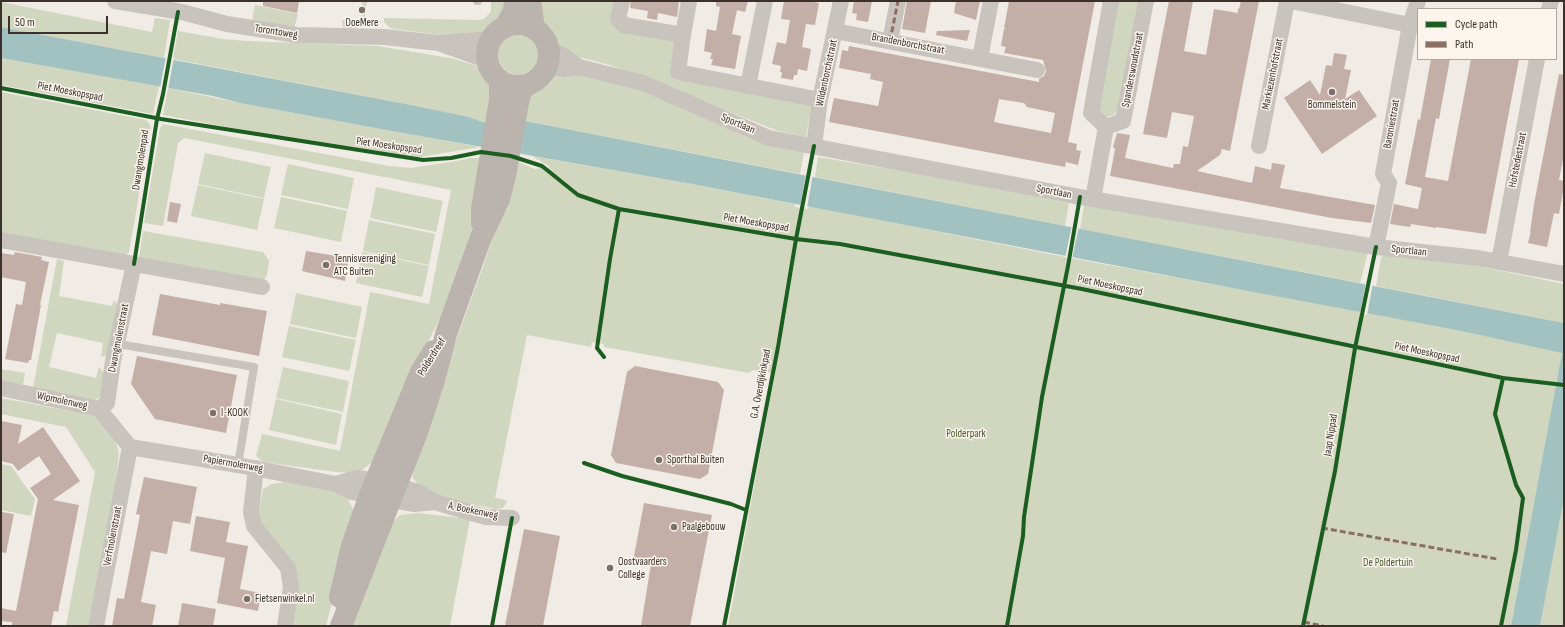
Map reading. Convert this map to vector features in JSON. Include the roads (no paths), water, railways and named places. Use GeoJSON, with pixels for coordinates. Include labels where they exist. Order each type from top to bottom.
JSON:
{"type":"FeatureCollection","features":[{"type":"Feature","properties":{"kind":"main road"},"geometry":{"type":"LineString","coordinates":[[446,334],[481,237],[482,209],[496,173],[506,86],[487,54],[488,46],[514,11],[515,1]]}},
{"type":"Feature","properties":{"kind":"main road"},"geometry":{"type":"LineString","coordinates":[[530,1],[534,28]]}},
{"type":"Feature","properties":{"kind":"main road"},"geometry":{"type":"LineString","coordinates":[[499,33],[520,24],[534,28],[546,41],[548,58],[538,78],[506,86]]}},
{"type":"Feature","properties":{"kind":"main road","name":"Polderdreef"},"geometry":{"type":"LineString","coordinates":[[334,626],[352,546],[373,488],[421,372],[446,334]]}},
{"type":"Feature","properties":{"kind":"main road","name":"Polderdreef"},"geometry":{"type":"LineString","coordinates":[[341,626],[394,493],[434,380],[446,334]]}},
{"type":"Feature","properties":{"kind":"street","name":"Torontoweg"},"geometry":{"type":"LineString","coordinates":[[115,1],[183,7],[227,24],[296,35],[384,37],[439,43],[483,59],[506,86]]}},
{"type":"Feature","properties":{"kind":"street"},"geometry":{"type":"LineString","coordinates":[[622,1],[618,19],[624,25],[683,35]]}},
{"type":"Feature","properties":{"kind":"street"},"geometry":{"type":"LineString","coordinates":[[689,1],[678,72],[820,100]]}},
{"type":"Feature","properties":{"kind":"street"},"geometry":{"type":"LineString","coordinates":[[748,86],[765,1]]}},
{"type":"Feature","properties":{"kind":"street","name":"Wildenborchstraat"},"geometry":{"type":"LineString","coordinates":[[814,146],[820,100],[841,1]]}},
{"type":"Feature","properties":{"kind":"street"},"geometry":{"type":"LineString","coordinates":[[890,41],[898,1]]}},
{"type":"Feature","properties":{"kind":"street"},"geometry":{"type":"LineString","coordinates":[[980,58],[991,1]]}},
{"type":"Feature","properties":{"kind":"street"},"geometry":{"type":"LineString","coordinates":[[1093,199],[1106,127],[1091,113],[1111,1]]}},
{"type":"Feature","properties":{"kind":"street","name":"Spanderswoudstraat"},"geometry":{"type":"LineString","coordinates":[[1106,127],[1123,121],[1146,1]]}},
{"type":"Feature","properties":{"kind":"street","name":"Markiezenhofstraat"},"geometry":{"type":"LineString","coordinates":[[1259,146],[1287,1]]}},
{"type":"Feature","properties":{"kind":"street"},"geometry":{"type":"LineString","coordinates":[[1291,1],[1410,25]]}},
{"type":"Feature","properties":{"kind":"street","name":"Baroniestraat"},"geometry":{"type":"LineString","coordinates":[[1376,247],[1389,183],[1383,174],[1410,25],[1418,1]]}},
{"type":"Feature","properties":{"kind":"street","name":"Brandenborchstraat"},"geometry":{"type":"LineString","coordinates":[[835,31],[1037,70]]}},
{"type":"Feature","properties":{"kind":"street","name":"Torontoweg"},"geometry":{"type":"LineString","coordinates":[[439,43],[499,33]]}},
{"type":"Feature","properties":{"kind":"street","name":"Sportlaan"},"geometry":{"type":"LineString","coordinates":[[548,58],[565,69],[579,67],[643,83],[769,138],[1093,199],[1376,247],[1478,258],[1564,274]]}},
{"type":"Feature","properties":{"kind":"street","name":"Hofstedestraat"},"geometry":{"type":"LineString","coordinates":[[1499,262],[1538,60]]}},
{"type":"Feature","properties":{"kind":"street"},"geometry":{"type":"LineString","coordinates":[[1,240],[262,287]]}},
{"type":"Feature","properties":{"kind":"street","name":"Dwangmolenstraat"},"geometry":{"type":"LineString","coordinates":[[99,409],[107,403],[113,361],[118,344],[134,264]]}},
{"type":"Feature","properties":{"kind":"street","name":"Wipmolenweg"},"geometry":{"type":"LineString","coordinates":[[1,388],[99,409],[130,447]]}},
{"type":"Feature","properties":{"kind":"street","name":"Papiermolenweg"},"geometry":{"type":"LineString","coordinates":[[130,447],[256,468],[336,484],[356,478],[373,488],[394,493]]}},
{"type":"Feature","properties":{"kind":"street","name":"Verfmolenstraat"},"geometry":{"type":"LineString","coordinates":[[96,626],[130,447]]}},
{"type":"Feature","properties":{"kind":"street"},"geometry":{"type":"LineString","coordinates":[[256,468],[251,512],[254,526],[288,568],[291,587],[285,626]]}},
{"type":"Feature","properties":{"kind":"street","name":"A. Boekenweg"},"geometry":{"type":"LineString","coordinates":[[394,493],[418,492],[435,502],[486,516],[512,518]]}},
{"type":"Feature","properties":{"kind":"lane"},"geometry":{"type":"LineString","coordinates":[[118,344],[254,367],[238,465]]}},
{"type":"Feature","properties":{"kind":"water"},"geometry":{"type":"Polygon","coordinates":[[[1,27],[416,106],[469,117],[488,124],[520,120],[1564,323],[1564,498],[1540,626],[1511,626],[1562,353],[1457,330],[692,184],[403,133],[240,103],[213,96],[1,58],[1,27]]]}},
{"type":"Feature","properties":{"kind":"place","name":"DoeMere"},"geometry":{"type":"Point","coordinates":[362,10]}},
{"type":"Feature","properties":{"kind":"place","name":"Bommelstein"},"geometry":{"type":"Point","coordinates":[1332,92]}},
{"type":"Feature","properties":{"kind":"place","name":"Tennisvereniging ATC Buiten"},"geometry":{"type":"Point","coordinates":[326,265]}},
{"type":"Feature","properties":{"kind":"place","name":"I-KOOK"},"geometry":{"type":"Point","coordinates":[213,413]}},
{"type":"Feature","properties":{"kind":"place","name":"Sporthal Buiten"},"geometry":{"type":"Point","coordinates":[659,460]}},
{"type":"Feature","properties":{"kind":"place","name":"Paalgebouw"},"geometry":{"type":"Point","coordinates":[674,527]}},
{"type":"Feature","properties":{"kind":"place","name":"Oostvaarders College"},"geometry":{"type":"Point","coordinates":[610,568]}},
{"type":"Feature","properties":{"kind":"place","name":"Fietsenwinkel.nl"},"geometry":{"type":"Point","coordinates":[247,599]}},
{"type":"Feature","properties":{"kind":"park label","name":"Polderpark"},"geometry":{"type":"Point","coordinates":[966,434]}},
{"type":"Feature","properties":{"kind":"park label","name":"De Poldertuin"},"geometry":{"type":"Point","coordinates":[1388,563]}}]}
